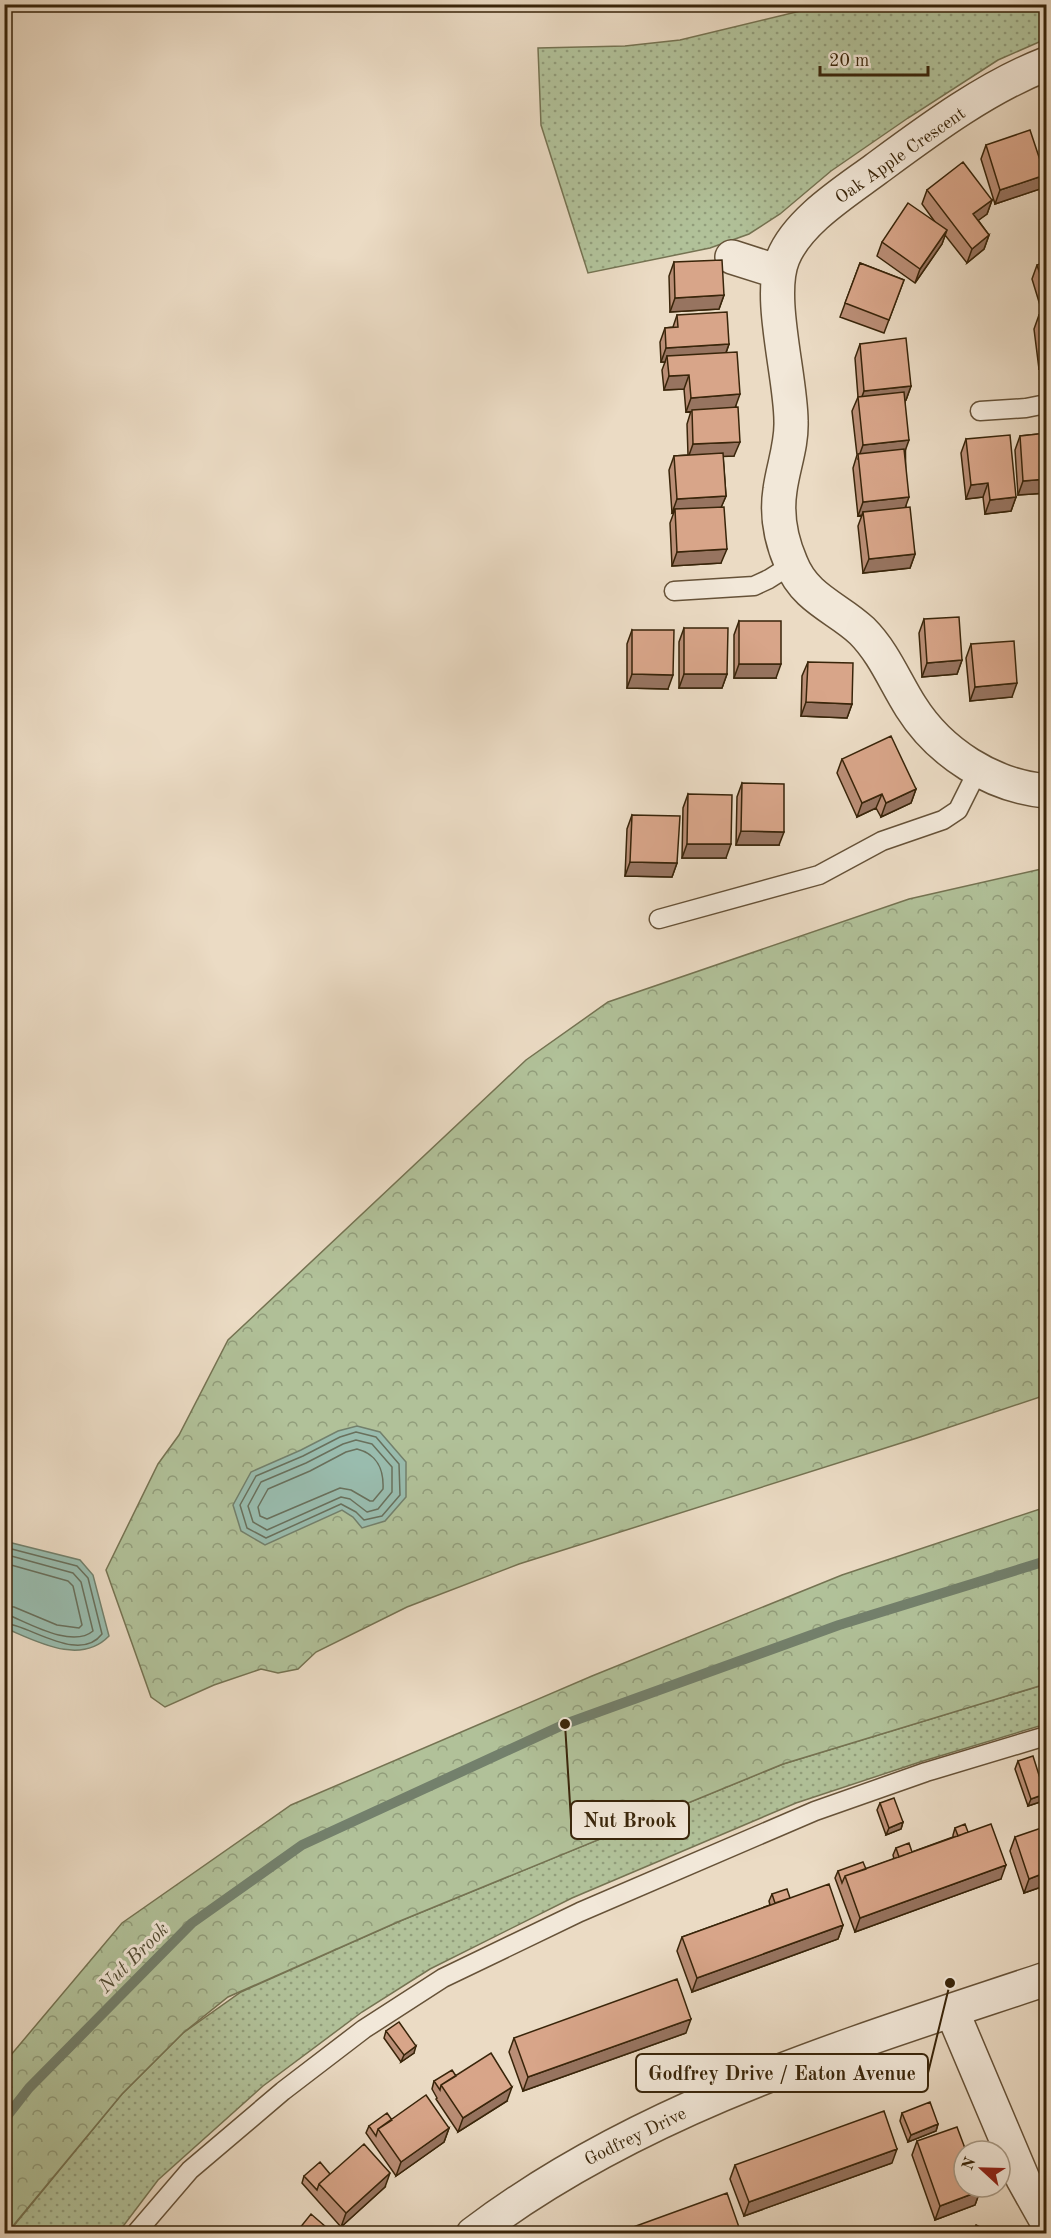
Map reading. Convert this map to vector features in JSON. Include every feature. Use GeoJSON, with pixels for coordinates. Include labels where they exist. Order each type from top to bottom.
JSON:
{"type":"FeatureCollection","features":[{"type":"Feature","properties":{"kind":"street","name":"Oak Apple Crescent"},"geometry":{"type":"LineString","coordinates":[[1047,64],[998,88],[950,117],[833,201],[805,227],[790,245],[782,259],[777,288],[792,425],[778,507],[783,543],[796,575],[811,592],[861,630],[873,643],[912,710],[955,755],[978,770],[1019,787],[1047,792]]}},
{"type":"Feature","properties":{"kind":"street"},"geometry":{"type":"LineString","coordinates":[[732,257],[779,272]]}},
{"type":"Feature","properties":{"kind":"street","name":"Godfrey Drive"},"geometry":{"type":"LineString","coordinates":[[473,2234],[505,2210],[574,2166],[645,2128],[802,2062],[1047,1979]]}},
{"type":"Feature","properties":{"kind":"street"},"geometry":{"type":"LineString","coordinates":[[952,2011],[1023,2180],[1047,2220]]}},
{"type":"Feature","properties":{"kind":"lane"},"geometry":{"type":"LineString","coordinates":[[980,411],[1047,404]]}},
{"type":"Feature","properties":{"kind":"lane"},"geometry":{"type":"LineString","coordinates":[[674,591],[754,586],[791,565]]}},
{"type":"Feature","properties":{"kind":"lane"},"geometry":{"type":"LineString","coordinates":[[659,919],[819,875],[882,842],[943,820],[958,810],[978,770]]}},
{"type":"Feature","properties":{"kind":"lane"},"geometry":{"type":"LineString","coordinates":[[135,2234],[190,2170],[283,2091],[364,2029],[443,1978],[580,1911],[815,1810],[926,1772],[1047,1736]]}},
{"type":"Feature","properties":{"kind":"green space"},"geometry":{"type":"Polygon","coordinates":[[[825,5],[1046,5],[1046,39],[998,60],[908,118],[831,171],[780,214],[749,234],[710,248],[588,273],[541,125],[538,48],[625,46],[680,40],[825,5]]]}},
{"type":"Feature","properties":{"kind":"green space"},"geometry":{"type":"Polygon","coordinates":[[[1046,868],[1046,1395],[519,1564],[407,1607],[316,1652],[298,1669],[278,1673],[261,1669],[214,1685],[165,1707],[151,1697],[106,1570],[158,1464],[179,1435],[228,1340],[526,1060],[608,1002],[909,899],[1046,868]]]}},
{"type":"Feature","properties":{"kind":"green space"},"geometry":{"type":"Polygon","coordinates":[[[1046,1507],[1046,1684],[783,1764],[400,1921],[228,1997],[183,2033],[122,2094],[5,2233],[5,2062],[122,1923],[291,1805],[592,1676],[842,1575],[1046,1507]]]}},
{"type":"Feature","properties":{"kind":"green space"},"geometry":{"type":"Polygon","coordinates":[[[1046,1684],[1046,1724],[796,1803],[572,1898],[430,1969],[362,2012],[263,2086],[158,2180],[118,2233],[7,2234],[122,2094],[183,2033],[241,1992],[400,1921],[783,1764],[1046,1684]]]}},
{"type":"Feature","properties":{"kind":"water"},"geometry":{"type":"Polygon","coordinates":[[[357,1426],[380,1432],[406,1462],[406,1497],[385,1521],[362,1528],[353,1517],[342,1510],[265,1545],[241,1531],[233,1505],[251,1472],[338,1431],[357,1426]]]}},
{"type":"Feature","properties":{"kind":"water"},"geometry":{"type":"Polygon","coordinates":[[[4,1541],[80,1560],[93,1575],[109,1636],[97,1645],[72,1650],[44,1644],[5,1628],[4,1541]]]}},
{"type":"Feature","properties":{"kind":"building"},"geometry":{"type":"Polygon","coordinates":[[[1030,130],[1045,175],[1000,190],[986,145],[1030,130]]]}},
{"type":"Feature","properties":{"kind":"building"},"geometry":{"type":"Polygon","coordinates":[[[963,162],[992,200],[973,214],[989,235],[972,249],[927,190],[963,162]]]}},
{"type":"Feature","properties":{"kind":"building"},"geometry":{"type":"Polygon","coordinates":[[[908,203],[947,230],[920,269],[882,242],[908,203]]]}},
{"type":"Feature","properties":{"kind":"building"},"geometry":{"type":"Polygon","coordinates":[[[722,260],[724,295],[675,298],[674,262],[722,260]]]}},
{"type":"Feature","properties":{"kind":"building"},"geometry":{"type":"Polygon","coordinates":[[[1047,262],[1047,296],[1037,265],[1047,262]]]}},
{"type":"Feature","properties":{"kind":"building"},"geometry":{"type":"Polygon","coordinates":[[[860,263],[904,280],[889,320],[845,303],[860,263]]]}},
{"type":"Feature","properties":{"kind":"building"},"geometry":{"type":"Polygon","coordinates":[[[727,312],[729,344],[666,348],[665,328],[678,327],[677,315],[727,312]]]}},
{"type":"Feature","properties":{"kind":"building"},"geometry":{"type":"Polygon","coordinates":[[[1047,314],[1047,354],[1044,355],[1039,315],[1047,314]]]}},
{"type":"Feature","properties":{"kind":"building"},"geometry":{"type":"Polygon","coordinates":[[[906,338],[911,386],[864,391],[860,344],[906,338]]]}},
{"type":"Feature","properties":{"kind":"building"},"geometry":{"type":"Polygon","coordinates":[[[737,352],[740,394],[691,398],[689,375],[669,376],[667,356],[737,352]]]}},
{"type":"Feature","properties":{"kind":"building"},"geometry":{"type":"Polygon","coordinates":[[[904,392],[909,440],[863,445],[858,397],[904,392]]]}},
{"type":"Feature","properties":{"kind":"building"},"geometry":{"type":"Polygon","coordinates":[[[738,407],[740,442],[693,444],[692,410],[738,407]]]}},
{"type":"Feature","properties":{"kind":"building"},"geometry":{"type":"Polygon","coordinates":[[[1047,433],[1047,479],[1023,481],[1020,436],[1047,433]]]}},
{"type":"Feature","properties":{"kind":"building"},"geometry":{"type":"Polygon","coordinates":[[[1010,435],[1016,497],[990,500],[988,483],[971,485],[966,439],[1010,435]]]}},
{"type":"Feature","properties":{"kind":"building"},"geometry":{"type":"Polygon","coordinates":[[[904,449],[909,497],[863,502],[858,454],[904,449]]]}},
{"type":"Feature","properties":{"kind":"building"},"geometry":{"type":"Polygon","coordinates":[[[723,453],[726,496],[677,499],[674,456],[723,453]]]}},
{"type":"Feature","properties":{"kind":"building"},"geometry":{"type":"Polygon","coordinates":[[[724,507],[727,549],[677,552],[675,509],[724,507]]]}},
{"type":"Feature","properties":{"kind":"building"},"geometry":{"type":"Polygon","coordinates":[[[910,507],[915,554],[869,559],[863,512],[910,507]]]}},
{"type":"Feature","properties":{"kind":"building"},"geometry":{"type":"Polygon","coordinates":[[[959,617],[962,660],[927,663],[924,619],[959,617]]]}},
{"type":"Feature","properties":{"kind":"building"},"geometry":{"type":"Polygon","coordinates":[[[739,621],[781,621],[781,664],[739,664],[739,621]]]}},
{"type":"Feature","properties":{"kind":"building"},"geometry":{"type":"Polygon","coordinates":[[[684,628],[728,628],[727,674],[684,674],[684,628]]]}},
{"type":"Feature","properties":{"kind":"building"},"geometry":{"type":"Polygon","coordinates":[[[632,630],[674,630],[673,675],[632,674],[632,630]]]}},
{"type":"Feature","properties":{"kind":"building"},"geometry":{"type":"Polygon","coordinates":[[[1014,641],[1017,683],[975,687],[971,644],[1014,641]]]}},
{"type":"Feature","properties":{"kind":"building"},"geometry":{"type":"Polygon","coordinates":[[[808,662],[853,663],[852,704],[806,702],[808,662]]]}},
{"type":"Feature","properties":{"kind":"building"},"geometry":{"type":"Polygon","coordinates":[[[891,736],[916,789],[886,803],[882,794],[862,803],[842,759],[891,736]]]}},
{"type":"Feature","properties":{"kind":"building"},"geometry":{"type":"Polygon","coordinates":[[[742,783],[784,784],[784,832],[741,831],[742,783]]]}},
{"type":"Feature","properties":{"kind":"building"},"geometry":{"type":"Polygon","coordinates":[[[688,794],[732,795],[731,844],[687,844],[688,794]]]}},
{"type":"Feature","properties":{"kind":"building"},"geometry":{"type":"Polygon","coordinates":[[[632,815],[680,816],[677,863],[630,862],[632,815]]]}},
{"type":"Feature","properties":{"kind":"building"},"geometry":{"type":"Polygon","coordinates":[[[1033,1756],[1045,1794],[1031,1799],[1018,1761],[1033,1756]]]}},
{"type":"Feature","properties":{"kind":"building"},"geometry":{"type":"Polygon","coordinates":[[[894,1798],[903,1822],[889,1828],[880,1803],[894,1798]]]}},
{"type":"Feature","properties":{"kind":"building"},"geometry":{"type":"Polygon","coordinates":[[[965,1824],[968,1832],[958,1836],[955,1828],[965,1824]]]}},
{"type":"Feature","properties":{"kind":"building"},"geometry":{"type":"Polygon","coordinates":[[[991,1824],[1006,1865],[860,1918],[845,1876],[991,1824]]]}},
{"type":"Feature","properties":{"kind":"building"},"geometry":{"type":"Polygon","coordinates":[[[1047,1826],[1047,1872],[1029,1879],[1015,1837],[1047,1826]]]}},
{"type":"Feature","properties":{"kind":"building"},"geometry":{"type":"Polygon","coordinates":[[[909,1843],[912,1852],[899,1857],[896,1848],[909,1843]]]}},
{"type":"Feature","properties":{"kind":"building"},"geometry":{"type":"Polygon","coordinates":[[[863,1862],[866,1869],[845,1876],[842,1883],[838,1871],[863,1862]]]}},
{"type":"Feature","properties":{"kind":"building"},"geometry":{"type":"Polygon","coordinates":[[[829,1884],[843,1925],[697,1978],[682,1937],[829,1884]]]}},
{"type":"Feature","properties":{"kind":"building"},"geometry":{"type":"Polygon","coordinates":[[[787,1889],[790,1898],[775,1903],[772,1894],[787,1889]]]}},
{"type":"Feature","properties":{"kind":"building"},"geometry":{"type":"Polygon","coordinates":[[[677,1979],[691,2019],[528,2077],[514,2038],[677,1979]]]}},
{"type":"Feature","properties":{"kind":"building"},"geometry":{"type":"Polygon","coordinates":[[[399,2022],[416,2046],[404,2055],[386,2031],[399,2022]]]}},
{"type":"Feature","properties":{"kind":"building"},"geometry":{"type":"Polygon","coordinates":[[[491,2053],[512,2087],[463,2118],[441,2085],[491,2053]]]}},
{"type":"Feature","properties":{"kind":"building"},"geometry":{"type":"Polygon","coordinates":[[[452,2070],[456,2076],[441,2085],[440,2090],[434,2081],[452,2070]]]}},
{"type":"Feature","properties":{"kind":"building"},"geometry":{"type":"Polygon","coordinates":[[[426,2095],[449,2128],[401,2162],[378,2129],[426,2095]]]}},
{"type":"Feature","properties":{"kind":"building"},"geometry":{"type":"Polygon","coordinates":[[[930,2102],[938,2124],[911,2135],[902,2113],[930,2102]]]}},
{"type":"Feature","properties":{"kind":"building"},"geometry":{"type":"Polygon","coordinates":[[[884,2111],[897,2149],[749,2202],[735,2165],[884,2111]]]}},
{"type":"Feature","properties":{"kind":"building"},"geometry":{"type":"Polygon","coordinates":[[[387,2113],[392,2120],[378,2129],[376,2136],[369,2126],[387,2113]]]}},
{"type":"Feature","properties":{"kind":"building"},"geometry":{"type":"Polygon","coordinates":[[[957,2127],[962,2139],[952,2139],[952,2199],[959,2199],[940,2206],[917,2141],[957,2127]]]}},
{"type":"Feature","properties":{"kind":"building"},"geometry":{"type":"Polygon","coordinates":[[[364,2144],[390,2173],[346,2213],[319,2184],[364,2144]]]}},
{"type":"Feature","properties":{"kind":"building"},"geometry":{"type":"Polygon","coordinates":[[[320,2162],[330,2174],[319,2184],[317,2190],[304,2176],[320,2162]]]}},
{"type":"Feature","properties":{"kind":"building"},"geometry":{"type":"Polygon","coordinates":[[[727,2193],[740,2230],[731,2234],[614,2234],[727,2193]]]}},
{"type":"Feature","properties":{"kind":"building"},"geometry":{"type":"Polygon","coordinates":[[[311,2214],[334,2234],[295,2234],[311,2214]]]}},
{"type":"Feature","properties":{"kind":"building"},"geometry":{"type":"Polygon","coordinates":[[[976,2225],[993,2234],[972,2234],[976,2225]]]}},
{"type":"Feature","properties":{"kind":"waterway","name":"Nut Brook"},"geometry":{"type":"LineString","coordinates":[[4,2120],[29,2088],[192,1923],[302,1845],[565,1724],[839,1625],[1046,1561]]}},
{"type":"Feature","properties":{"kind":"place","name":"Nut Brook"},"geometry":{"type":"Point","coordinates":[565,1724]}},
{"type":"Feature","properties":{"kind":"place","name":"Godfrey Drive / Eaton Avenue"},"geometry":{"type":"Point","coordinates":[950,1983]}}]}
